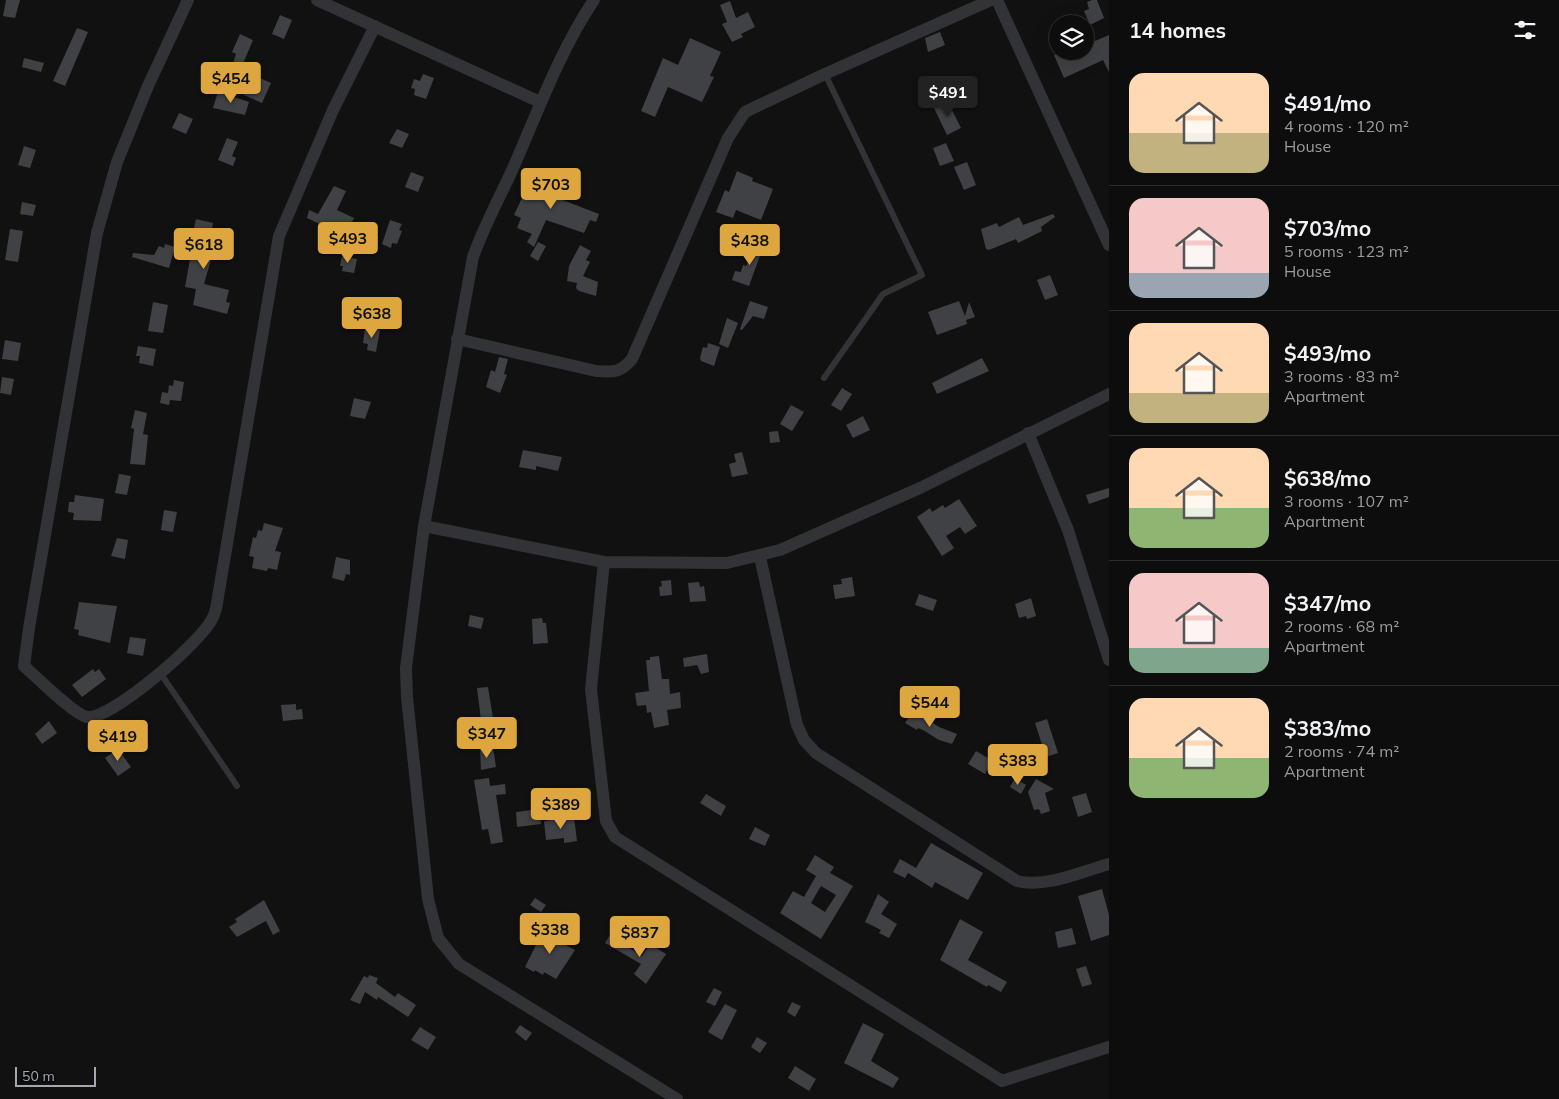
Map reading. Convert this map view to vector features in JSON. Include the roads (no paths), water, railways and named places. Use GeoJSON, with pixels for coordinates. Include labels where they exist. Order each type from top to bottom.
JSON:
{"type":"FeatureCollection","features":[{"type":"Feature","properties":{"kind":"street"},"geometry":{"type":"LineString","coordinates":[[188,0],[148,86],[117,162],[97,233],[24,666],[76,711],[86,717],[97,715],[113,708],[160,674],[212,620],[218,597],[279,236],[336,102],[375,26]]}},
{"type":"Feature","properties":{"kind":"street"},"geometry":{"type":"LineString","coordinates":[[318,0],[540,102]]}},
{"type":"Feature","properties":{"kind":"street"},"geometry":{"type":"LineString","coordinates":[[594,0],[540,102],[517,160],[480,236],[468,278],[424,526],[408,650],[406,697],[428,899],[438,938],[459,964],[677,1099]]}},
{"type":"Feature","properties":{"kind":"street"},"geometry":{"type":"LineString","coordinates":[[457,339],[596,371],[613,372],[624,369],[632,359],[728,138],[745,112],[991,0]]}},
{"type":"Feature","properties":{"kind":"street"},"geometry":{"type":"LineString","coordinates":[[997,0],[1104,221],[1109,245]]}},
{"type":"Feature","properties":{"kind":"street"},"geometry":{"type":"LineString","coordinates":[[424,526],[604,562],[728,563],[760,557],[780,550],[944,477],[1109,394]]}},
{"type":"Feature","properties":{"kind":"street"},"geometry":{"type":"LineString","coordinates":[[1028,434],[1068,530],[1109,660]]}},
{"type":"Feature","properties":{"kind":"street"},"geometry":{"type":"LineString","coordinates":[[760,557],[798,725],[804,740],[816,753],[1017,881],[1030,884],[1042,882],[1109,864]]}},
{"type":"Feature","properties":{"kind":"street"},"geometry":{"type":"LineString","coordinates":[[604,562],[591,688],[606,821],[615,837],[1002,1081],[1109,1047]]}},
{"type":"Feature","properties":{"kind":"lane"},"geometry":{"type":"LineString","coordinates":[[824,378],[883,294],[922,275],[825,74]]}},
{"type":"Feature","properties":{"kind":"lane"},"geometry":{"type":"LineString","coordinates":[[160,674],[237,786]]}}]}
